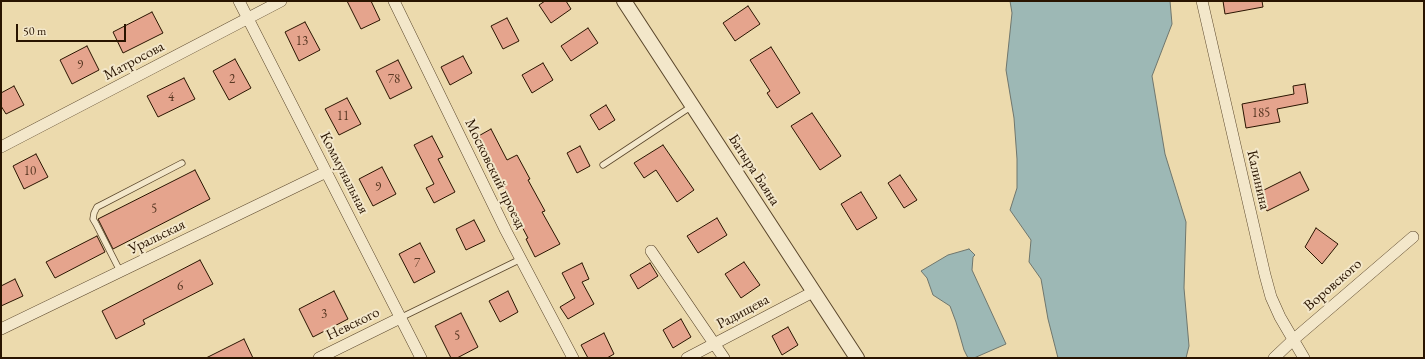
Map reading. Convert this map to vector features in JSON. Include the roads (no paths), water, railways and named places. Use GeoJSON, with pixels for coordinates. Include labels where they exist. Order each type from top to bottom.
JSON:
{"type":"FeatureCollection","features":[{"type":"Feature","properties":{"kind":"street","name":"Коммунальная"},"geometry":{"type":"LineString","coordinates":[[239,1],[421,358]]}},
{"type":"Feature","properties":{"kind":"street","name":"Матросова"},"geometry":{"type":"LineString","coordinates":[[1,147],[281,1]]}},
{"type":"Feature","properties":{"kind":"street","name":"Московский проезд"},"geometry":{"type":"LineString","coordinates":[[394,1],[521,259],[573,358]]}},
{"type":"Feature","properties":{"kind":"street","name":"Батыра Баяна"},"geometry":{"type":"LineString","coordinates":[[624,1],[857,358]]}},
{"type":"Feature","properties":{"kind":"street","name":"Калинина"},"geometry":{"type":"LineString","coordinates":[[1202,1],[1265,276],[1271,297],[1280,317],[1304,358]]}},
{"type":"Feature","properties":{"kind":"street","name":"Уральская"},"geometry":{"type":"LineString","coordinates":[[1,329],[326,172]]}},
{"type":"Feature","properties":{"kind":"street","name":"Воровского"},"geometry":{"type":"LineString","coordinates":[[1274,358],[1413,237]]}},
{"type":"Feature","properties":{"kind":"street"},"geometry":{"type":"LineString","coordinates":[[651,252],[716,344],[724,358]]}},
{"type":"Feature","properties":{"kind":"street","name":"Радищева"},"geometry":{"type":"LineString","coordinates":[[687,358],[813,292]]}},
{"type":"Feature","properties":{"kind":"street","name":"Невского"},"geometry":{"type":"LineString","coordinates":[[319,358],[400,318]]}},
{"type":"Feature","properties":{"kind":"lane"},"geometry":{"type":"LineString","coordinates":[[603,165],[692,106]]}},
{"type":"Feature","properties":{"kind":"lane"},"geometry":{"type":"LineString","coordinates":[[120,272],[93,219],[94,213],[98,207],[103,204],[182,163]]}},
{"type":"Feature","properties":{"kind":"lane"},"geometry":{"type":"LineString","coordinates":[[400,318],[521,259]]}},
{"type":"Feature","properties":{"kind":"water"},"geometry":{"type":"Polygon","coordinates":[[[1010,1],[1170,1],[1172,24],[1152,76],[1165,154],[1186,222],[1184,288],[1189,346],[1186,358],[1058,358],[1048,319],[1041,279],[1029,262],[1031,240],[1010,210],[1017,188],[1017,159],[1014,118],[1006,70],[1012,13],[1010,1]]]}},
{"type":"Feature","properties":{"kind":"water"},"geometry":{"type":"Polygon","coordinates":[[[969,249],[975,255],[973,257],[972,270],[1006,344],[974,358],[968,358],[964,350],[950,306],[933,295],[927,278],[921,271],[948,255],[969,249]]]}}]}
